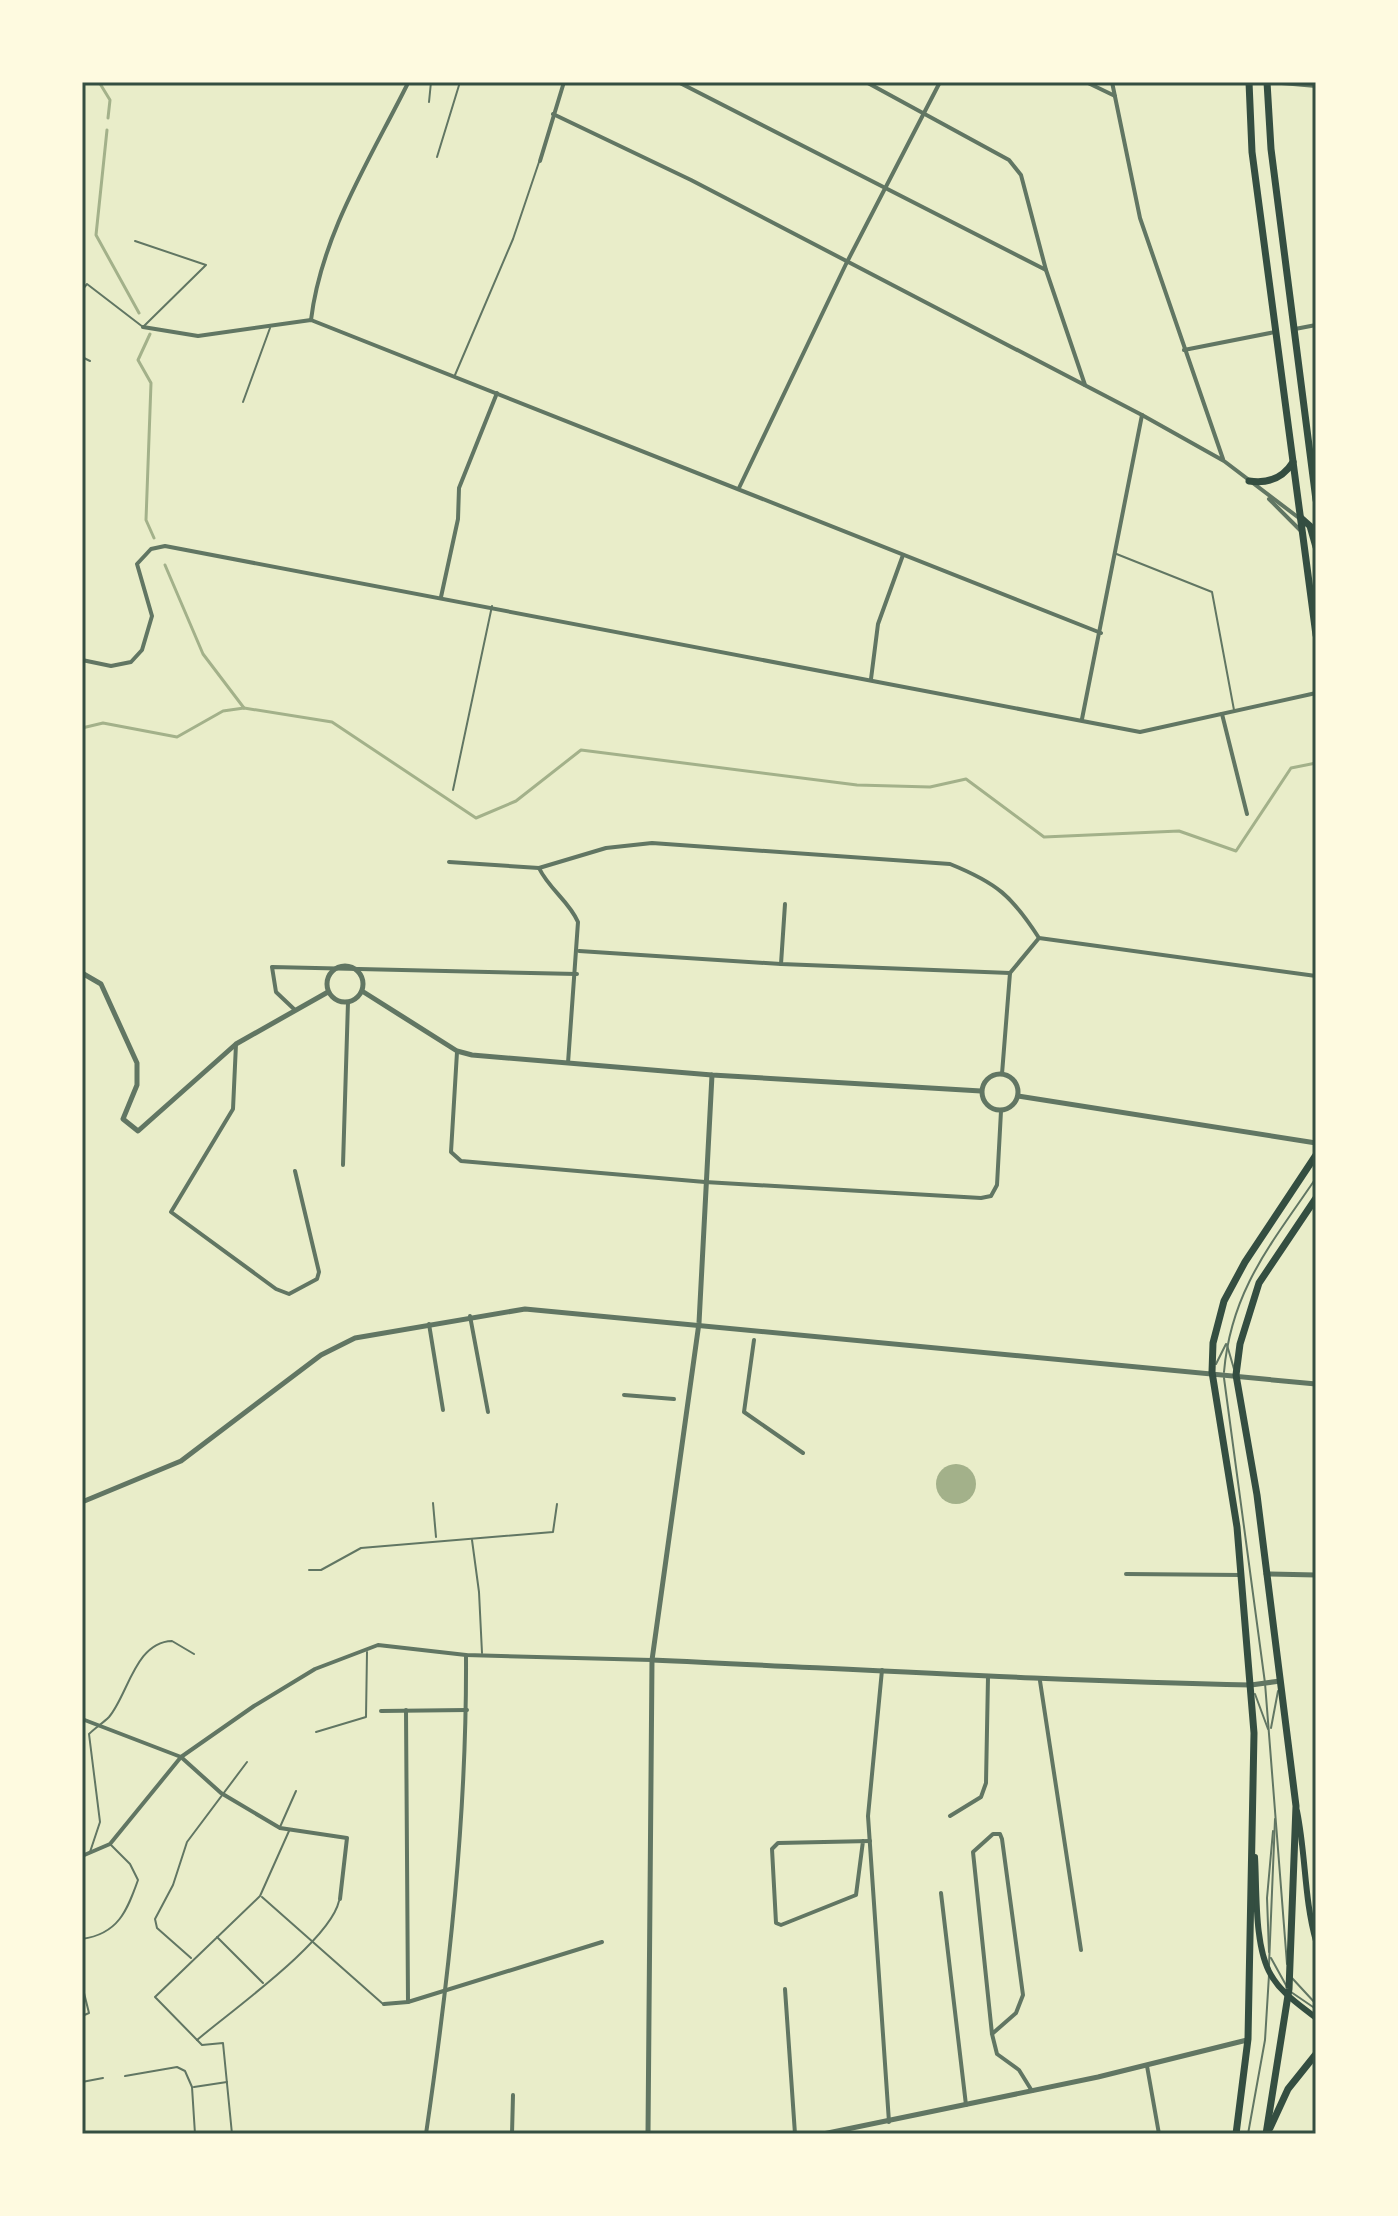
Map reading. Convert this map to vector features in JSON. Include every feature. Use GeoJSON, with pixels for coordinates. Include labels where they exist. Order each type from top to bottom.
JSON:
{"type":"FeatureCollection","features":[{"type":"Feature","properties":{"kind":"main road"},"geometry":{"type":"LineString","coordinates":[[1249,82],[1252,152],[1316,635]]}},
{"type":"Feature","properties":{"kind":"main road"},"geometry":{"type":"LineString","coordinates":[[1269,82],[1271,149],[1316,500]]}},
{"type":"Feature","properties":{"kind":"main road"},"geometry":{"type":"LineString","coordinates":[[1249,481],[1271,481],[1284,473],[1293,462]]}},
{"type":"Feature","properties":{"kind":"main road"},"geometry":{"type":"LineString","coordinates":[[1301,518],[1310,526],[1316,547]]}},
{"type":"Feature","properties":{"kind":"main road"},"geometry":{"type":"LineString","coordinates":[[1236,2134],[1248,2039],[1254,1853],[1251,1685],[1230,1473],[1212,1372],[1213,1343],[1224,1301],[1245,1262],[1316,1155]]}},
{"type":"Feature","properties":{"kind":"main road"},"geometry":{"type":"LineString","coordinates":[[1316,1198],[1259,1283],[1240,1344],[1236,1375],[1257,1495],[1296,1806],[1305,1846],[1307,1908],[1316,1941]]}},
{"type":"Feature","properties":{"kind":"main road"},"geometry":{"type":"LineString","coordinates":[[1266,2134],[1289,1989],[1296,1806]]}},
{"type":"Feature","properties":{"kind":"main road"},"geometry":{"type":"LineString","coordinates":[[1254,1853],[1269,1972],[1278,1985],[1316,2018]]}},
{"type":"Feature","properties":{"kind":"main road"},"geometry":{"type":"LineString","coordinates":[[1266,2134],[1288,2089],[1316,2054]]}},
{"type":"Feature","properties":{"kind":"street"},"geometry":{"type":"LineString","coordinates":[[540,161],[564,82]]}},
{"type":"Feature","properties":{"kind":"street"},"geometry":{"type":"LineString","coordinates":[[678,82],[883,190],[1046,270]]}},
{"type":"Feature","properties":{"kind":"street"},"geometry":{"type":"LineString","coordinates":[[866,82],[1009,160],[1021,175],[1046,270],[1085,386]]}},
{"type":"Feature","properties":{"kind":"street"},"geometry":{"type":"LineString","coordinates":[[739,488],[846,264],[940,82]]}},
{"type":"Feature","properties":{"kind":"street"},"geometry":{"type":"LineString","coordinates":[[1086,82],[1115,96]]}},
{"type":"Feature","properties":{"kind":"street"},"geometry":{"type":"LineString","coordinates":[[1112,82],[1140,218],[1224,461]]}},
{"type":"Feature","properties":{"kind":"street"},"geometry":{"type":"LineString","coordinates":[[1269,82],[1316,86]]}},
{"type":"Feature","properties":{"kind":"street"},"geometry":{"type":"LineString","coordinates":[[311,320],[314,291],[342,216],[407,85]]}},
{"type":"Feature","properties":{"kind":"street"},"geometry":{"type":"LineString","coordinates":[[553,114],[691,180],[846,264],[1142,415],[1224,461],[1262,492],[1303,533]]}},
{"type":"Feature","properties":{"kind":"street"},"geometry":{"type":"LineString","coordinates":[[143,327],[198,336],[311,320],[1101,633]]}},
{"type":"Feature","properties":{"kind":"street"},"geometry":{"type":"LineString","coordinates":[[1294,329],[1316,325]]}},
{"type":"Feature","properties":{"kind":"street"},"geometry":{"type":"LineString","coordinates":[[1184,350],[1277,331]]}},
{"type":"Feature","properties":{"kind":"street"},"geometry":{"type":"LineString","coordinates":[[441,597],[458,519],[459,488],[497,393]]}},
{"type":"Feature","properties":{"kind":"street"},"geometry":{"type":"LineString","coordinates":[[1081,720],[1101,633],[1142,415]]}},
{"type":"Feature","properties":{"kind":"street"},"geometry":{"type":"LineString","coordinates":[[1262,492],[1301,518]]}},
{"type":"Feature","properties":{"kind":"street"},"geometry":{"type":"LineString","coordinates":[[82,660],[111,666],[131,662],[142,650],[152,616],[137,564],[142,554],[165,546],[1140,732],[1316,693]]}},
{"type":"Feature","properties":{"kind":"street"},"geometry":{"type":"LineString","coordinates":[[871,679],[878,624],[903,554]]}},
{"type":"Feature","properties":{"kind":"street"},"geometry":{"type":"LineString","coordinates":[[1222,714],[1247,814]]}},
{"type":"Feature","properties":{"kind":"street"},"geometry":{"type":"LineString","coordinates":[[449,862],[539,868],[606,848],[652,843],[950,864],[990,880],[1022,911],[1039,938],[1316,976]]}},
{"type":"Feature","properties":{"kind":"street"},"geometry":{"type":"LineString","coordinates":[[539,868],[547,885],[573,910],[578,922],[579,951],[568,1063]]}},
{"type":"Feature","properties":{"kind":"street"},"geometry":{"type":"LineString","coordinates":[[781,964],[785,904]]}},
{"type":"Feature","properties":{"kind":"street"},"geometry":{"type":"LineString","coordinates":[[1002,1074],[1010,973],[1039,938]]}},
{"type":"Feature","properties":{"kind":"street"},"geometry":{"type":"LineString","coordinates":[[579,951],[781,964],[1010,973]]}},
{"type":"Feature","properties":{"kind":"street"},"geometry":{"type":"LineString","coordinates":[[297,1011],[276,992],[272,967],[345,966],[577,974]]}},
{"type":"Feature","properties":{"kind":"street"},"geometry":{"type":"LineString","coordinates":[[345,966],[360,974],[362,991]]}},
{"type":"Feature","properties":{"kind":"street"},"geometry":{"type":"LineString","coordinates":[[328,992],[330,975],[345,966]]}},
{"type":"Feature","properties":{"kind":"street"},"geometry":{"type":"LineString","coordinates":[[82,973],[101,984],[137,1063],[137,1085],[123,1119],[132,1130],[145,1128],[236,1044],[328,992]]}},
{"type":"Feature","properties":{"kind":"street"},"geometry":{"type":"LineString","coordinates":[[328,992],[336,1000],[348,1002],[362,991]]}},
{"type":"Feature","properties":{"kind":"street"},"geometry":{"type":"LineString","coordinates":[[362,991],[457,1051],[712,1075],[981,1091]]}},
{"type":"Feature","properties":{"kind":"street"},"geometry":{"type":"LineString","coordinates":[[343,1165],[348,1002]]}},
{"type":"Feature","properties":{"kind":"street"},"geometry":{"type":"LineString","coordinates":[[236,1044],[233,1109],[171,1212],[276,1289],[289,1294],[317,1279],[319,1272],[295,1171]]}},
{"type":"Feature","properties":{"kind":"street"},"geometry":{"type":"LineString","coordinates":[[457,1051],[451,1152],[455,1159],[705,1182],[991,1196],[997,1185],[1001,1111]]}},
{"type":"Feature","properties":{"kind":"street"},"geometry":{"type":"LineString","coordinates":[[1002,1074],[1015,1081],[1018,1096],[1009,1109],[1001,1111],[991,1109],[981,1091],[992,1075],[1002,1074]]}},
{"type":"Feature","properties":{"kind":"street"},"geometry":{"type":"LineString","coordinates":[[648,2134],[652,1660],[699,1323],[712,1075]]}},
{"type":"Feature","properties":{"kind":"street"},"geometry":{"type":"LineString","coordinates":[[1018,1096],[1316,1143]]}},
{"type":"Feature","properties":{"kind":"street"},"geometry":{"type":"LineString","coordinates":[[82,1502],[181,1461],[321,1355],[355,1338],[525,1309],[699,1323],[1316,1384]]}},
{"type":"Feature","properties":{"kind":"street"},"geometry":{"type":"LineString","coordinates":[[470,1316],[488,1412]]}},
{"type":"Feature","properties":{"kind":"street"},"geometry":{"type":"LineString","coordinates":[[429,1324],[443,1410]]}},
{"type":"Feature","properties":{"kind":"street"},"geometry":{"type":"LineString","coordinates":[[754,1340],[744,1412],[803,1453]]}},
{"type":"Feature","properties":{"kind":"street"},"geometry":{"type":"LineString","coordinates":[[624,1395],[674,1399]]}},
{"type":"Feature","properties":{"kind":"street"},"geometry":{"type":"LineString","coordinates":[[1126,1574],[1241,1575]]}},
{"type":"Feature","properties":{"kind":"street"},"geometry":{"type":"LineString","coordinates":[[1265,1574],[1316,1575]]}},
{"type":"Feature","properties":{"kind":"street"},"geometry":{"type":"LineString","coordinates":[[82,1856],[110,1844],[181,1757],[254,1706],[315,1669],[378,1645],[466,1655],[882,1669],[1040,1681],[1251,1685],[1280,1681]]}},
{"type":"Feature","properties":{"kind":"street"},"geometry":{"type":"LineString","coordinates":[[426,2134],[447,1989],[467,1710],[466,1655]]}},
{"type":"Feature","properties":{"kind":"street"},"geometry":{"type":"LineString","coordinates":[[882,1669],[868,1816],[889,2122]]}},
{"type":"Feature","properties":{"kind":"street"},"geometry":{"type":"LineString","coordinates":[[950,1816],[981,1797],[986,1783],[988,1677]]}},
{"type":"Feature","properties":{"kind":"street"},"geometry":{"type":"LineString","coordinates":[[1040,1681],[1081,1950]]}},
{"type":"Feature","properties":{"kind":"street"},"geometry":{"type":"LineString","coordinates":[[406,1710],[408,2002]]}},
{"type":"Feature","properties":{"kind":"street"},"geometry":{"type":"LineString","coordinates":[[381,1711],[467,1710]]}},
{"type":"Feature","properties":{"kind":"street"},"geometry":{"type":"LineString","coordinates":[[82,1719],[181,1757],[221,1793],[280,1828],[347,1838],[340,1899]]}},
{"type":"Feature","properties":{"kind":"street"},"geometry":{"type":"LineString","coordinates":[[992,2034],[1016,2013],[1023,1995],[1000,1834],[993,1834],[973,1852],[992,2034],[997,2054],[1029,2080],[1032,2092]]}},
{"type":"Feature","properties":{"kind":"street"},"geometry":{"type":"LineString","coordinates":[[863,1841],[860,1886],[851,1900],[781,1925],[776,1923],[772,1849],[778,1843],[863,1841],[870,1841]]}},
{"type":"Feature","properties":{"kind":"street"},"geometry":{"type":"LineString","coordinates":[[941,1893],[966,2105]]}},
{"type":"Feature","properties":{"kind":"street"},"geometry":{"type":"LineString","coordinates":[[384,2004],[408,2002],[602,1942]]}},
{"type":"Feature","properties":{"kind":"street"},"geometry":{"type":"LineString","coordinates":[[785,1989],[795,2134]]}},
{"type":"Feature","properties":{"kind":"street"},"geometry":{"type":"LineString","coordinates":[[823,2134],[1032,2092],[1248,2039]]}},
{"type":"Feature","properties":{"kind":"street"},"geometry":{"type":"LineString","coordinates":[[1147,2066],[1159,2134]]}},
{"type":"Feature","properties":{"kind":"street"},"geometry":{"type":"LineString","coordinates":[[512,2134],[513,2095]]}},
{"type":"Feature","properties":{"kind":"lane"},"geometry":{"type":"LineString","coordinates":[[429,102],[431,82]]}},
{"type":"Feature","properties":{"kind":"lane"},"geometry":{"type":"LineString","coordinates":[[437,157],[460,82]]}},
{"type":"Feature","properties":{"kind":"lane"},"geometry":{"type":"LineString","coordinates":[[455,376],[513,239],[540,161]]}},
{"type":"Feature","properties":{"kind":"lane"},"geometry":{"type":"LineString","coordinates":[[82,290],[87,284],[143,327],[206,265],[135,241]]}},
{"type":"Feature","properties":{"kind":"lane"},"geometry":{"type":"LineString","coordinates":[[243,402],[271,327]]}},
{"type":"Feature","properties":{"kind":"lane"},"geometry":{"type":"LineString","coordinates":[[82,357],[90,361]]}},
{"type":"Feature","properties":{"kind":"lane"},"geometry":{"type":"LineString","coordinates":[[1114,553],[1212,592],[1234,711]]}},
{"type":"Feature","properties":{"kind":"lane"},"geometry":{"type":"LineString","coordinates":[[453,790],[492,606]]}},
{"type":"Feature","properties":{"kind":"lane"},"geometry":{"type":"LineString","coordinates":[[1212,1372],[1253,1271],[1316,1178]]}},
{"type":"Feature","properties":{"kind":"lane"},"geometry":{"type":"LineString","coordinates":[[1226,1343],[1224,1373],[1270,1733],[1283,1942],[1294,1983],[1316,2007]]}},
{"type":"Feature","properties":{"kind":"lane"},"geometry":{"type":"LineString","coordinates":[[1226,1343],[1236,1375]]}},
{"type":"Feature","properties":{"kind":"lane"},"geometry":{"type":"LineString","coordinates":[[433,1503],[437,1540]]}},
{"type":"Feature","properties":{"kind":"lane"},"geometry":{"type":"LineString","coordinates":[[309,1570],[321,1570],[361,1548],[553,1532],[557,1504]]}},
{"type":"Feature","properties":{"kind":"lane"},"geometry":{"type":"LineString","coordinates":[[472,1538],[482,1654]]}},
{"type":"Feature","properties":{"kind":"lane"},"geometry":{"type":"LineString","coordinates":[[90,1854],[100,1822],[89,1734],[108,1718],[151,1649],[172,1641],[194,1654]]}},
{"type":"Feature","properties":{"kind":"lane"},"geometry":{"type":"LineString","coordinates":[[316,1732],[366,1717],[367,1651]]}},
{"type":"Feature","properties":{"kind":"lane"},"geometry":{"type":"LineString","coordinates":[[1270,1733],[1280,1681]]}},
{"type":"Feature","properties":{"kind":"lane"},"geometry":{"type":"LineString","coordinates":[[1251,1685],[1270,1733]]}},
{"type":"Feature","properties":{"kind":"lane"},"geometry":{"type":"LineString","coordinates":[[193,1959],[157,1928],[155,1919],[173,1885],[187,1842],[247,1762]]}},
{"type":"Feature","properties":{"kind":"lane"},"geometry":{"type":"LineString","coordinates":[[280,1828],[296,1791]]}},
{"type":"Feature","properties":{"kind":"lane"},"geometry":{"type":"LineString","coordinates":[[1276,1806],[1265,1949],[1282,1982],[1316,2007]]}},
{"type":"Feature","properties":{"kind":"lane"},"geometry":{"type":"LineString","coordinates":[[1248,2134],[1265,2040],[1276,1806]]}},
{"type":"Feature","properties":{"kind":"lane"},"geometry":{"type":"LineString","coordinates":[[232,2134],[223,2043],[208,2047],[196,2040],[155,1997],[260,1896],[289,1831]]}},
{"type":"Feature","properties":{"kind":"lane"},"geometry":{"type":"LineString","coordinates":[[82,1939],[98,1937],[120,1922],[138,1880],[130,1864],[110,1844]]}},
{"type":"Feature","properties":{"kind":"lane"},"geometry":{"type":"LineString","coordinates":[[260,1896],[384,2004]]}},
{"type":"Feature","properties":{"kind":"lane"},"geometry":{"type":"LineString","coordinates":[[196,2040],[311,1942],[336,1917],[340,1899]]}},
{"type":"Feature","properties":{"kind":"lane"},"geometry":{"type":"LineString","coordinates":[[217,1937],[264,1984]]}},
{"type":"Feature","properties":{"kind":"lane"},"geometry":{"type":"LineString","coordinates":[[82,1985],[89,2013],[82,2016]]}},
{"type":"Feature","properties":{"kind":"lane"},"geometry":{"type":"LineString","coordinates":[[125,2076],[177,2067],[185,2071],[192,2087],[195,2134]]}},
{"type":"Feature","properties":{"kind":"lane"},"geometry":{"type":"LineString","coordinates":[[82,2082],[103,2078]]}},
{"type":"Feature","properties":{"kind":"lane"},"geometry":{"type":"LineString","coordinates":[[192,2087],[228,2082]]}},
{"type":"Feature","properties":{"kind":"lane"},"geometry":{"type":"LineString","coordinates":[[115,2134],[124,2133]]}},
{"type":"Feature","properties":{"kind":"shaded area"},"geometry":{"type":"Polygon","coordinates":[[[956,1464],[970,1470],[976,1484],[970,1498],[956,1504],[942,1498],[936,1484],[942,1470],[956,1464]]]}},
{"type":"Feature","properties":{"kind":"waterway"},"geometry":{"type":"LineString","coordinates":[[99,82],[110,100],[108,118]]}},
{"type":"Feature","properties":{"kind":"waterway"},"geometry":{"type":"LineString","coordinates":[[107,130],[96,235],[139,313]]}},
{"type":"Feature","properties":{"kind":"waterway"},"geometry":{"type":"LineString","coordinates":[[150,334],[138,360],[151,383],[146,520],[154,538]]}},
{"type":"Feature","properties":{"kind":"waterway"},"geometry":{"type":"LineString","coordinates":[[165,565],[203,654],[244,708]]}},
{"type":"Feature","properties":{"kind":"waterway"},"geometry":{"type":"LineString","coordinates":[[82,728],[103,723],[177,737],[223,711],[244,708],[332,722],[476,818],[516,801],[581,750],[857,785],[930,787],[966,779],[1044,837],[1179,831],[1236,851],[1291,768],[1316,763]]}}]}
